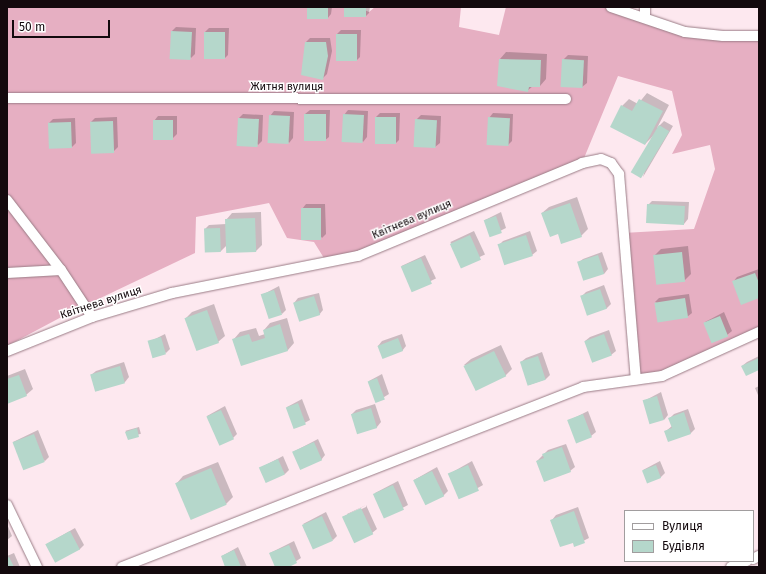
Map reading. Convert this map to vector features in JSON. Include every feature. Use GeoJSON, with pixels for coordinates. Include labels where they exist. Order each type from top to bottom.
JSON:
{"type":"FeatureCollection","features":[{"type":"Feature","properties":{"kind":"street"},"geometry":{"type":"LineString","coordinates":[[611,7],[685,32],[723,36],[759,36]]}},
{"type":"Feature","properties":{"kind":"street"},"geometry":{"type":"LineString","coordinates":[[645,7],[645,18]]}},
{"type":"Feature","properties":{"kind":"street","name":"Житня вулиця"},"geometry":{"type":"LineString","coordinates":[[7,98],[566,99]]}},
{"type":"Feature","properties":{"kind":"street","name":"Квітнева вулиця"},"geometry":{"type":"LineString","coordinates":[[7,351],[92,317],[172,293],[358,256],[582,163],[601,159],[611,163],[619,174],[636,379]]}},
{"type":"Feature","properties":{"kind":"street"},"geometry":{"type":"LineString","coordinates":[[7,200],[61,270],[92,317]]}},
{"type":"Feature","properties":{"kind":"street"},"geometry":{"type":"LineString","coordinates":[[7,273],[61,270]]}},
{"type":"Feature","properties":{"kind":"street"},"geometry":{"type":"LineString","coordinates":[[122,567],[583,388],[662,376],[759,332]]}},
{"type":"Feature","properties":{"kind":"street"},"geometry":{"type":"LineString","coordinates":[[7,505],[37,567]]}},
{"type":"Feature","properties":{"kind":"street"},"geometry":{"type":"LineString","coordinates":[[731,567],[744,562]]}},
{"type":"Feature","properties":{"kind":"shaded area"},"geometry":{"type":"Polygon","coordinates":[[[7,7],[358,7],[369,12],[375,7],[461,7],[459,27],[499,35],[506,7],[611,7],[685,32],[759,36],[759,332],[700,360],[636,379],[623,233],[694,229],[715,169],[710,145],[672,154],[682,135],[672,91],[618,76],[582,163],[327,263],[314,242],[287,238],[269,203],[196,217],[195,253],[69,313],[7,346],[7,7]]]}},
{"type":"Feature","properties":{"kind":"building"},"geometry":{"type":"Polygon","coordinates":[[[307,7],[328,7],[328,19],[307,19],[307,7]]]}},
{"type":"Feature","properties":{"kind":"building"},"geometry":{"type":"Polygon","coordinates":[[[344,7],[366,7],[366,17],[344,17],[344,7]]]}},
{"type":"Feature","properties":{"kind":"building"},"geometry":{"type":"Polygon","coordinates":[[[171,31],[192,32],[191,60],[170,59],[171,31]]]}},
{"type":"Feature","properties":{"kind":"building"},"geometry":{"type":"Polygon","coordinates":[[[204,32],[225,32],[225,59],[204,59],[204,32]]]}},
{"type":"Feature","properties":{"kind":"building"},"geometry":{"type":"Polygon","coordinates":[[[336,34],[357,34],[357,61],[336,61],[336,34]]]}},
{"type":"Feature","properties":{"kind":"building"},"geometry":{"type":"Polygon","coordinates":[[[305,42],[326,42],[328,56],[323,80],[301,75],[305,42]]]}},
{"type":"Feature","properties":{"kind":"building"},"geometry":{"type":"Polygon","coordinates":[[[499,59],[541,60],[540,87],[529,87],[528,92],[497,86],[499,59]]]}},
{"type":"Feature","properties":{"kind":"building"},"geometry":{"type":"Polygon","coordinates":[[[562,59],[584,60],[583,88],[561,87],[562,59]]]}},
{"type":"Feature","properties":{"kind":"building"},"geometry":{"type":"Polygon","coordinates":[[[639,99],[663,111],[645,145],[610,127],[621,105],[632,111],[639,99]]]}},
{"type":"Feature","properties":{"kind":"building"},"geometry":{"type":"Polygon","coordinates":[[[304,114],[326,114],[326,141],[304,141],[304,114]]]}},
{"type":"Feature","properties":{"kind":"building"},"geometry":{"type":"Polygon","coordinates":[[[343,114],[364,115],[363,143],[342,142],[343,114]]]}},
{"type":"Feature","properties":{"kind":"building"},"geometry":{"type":"Polygon","coordinates":[[[269,115],[290,116],[289,144],[268,143],[269,115]]]}},
{"type":"Feature","properties":{"kind":"building"},"geometry":{"type":"Polygon","coordinates":[[[375,117],[396,117],[396,144],[375,144],[375,117]]]}},
{"type":"Feature","properties":{"kind":"building"},"geometry":{"type":"Polygon","coordinates":[[[488,117],[510,118],[509,146],[487,145],[488,117]]]}},
{"type":"Feature","properties":{"kind":"building"},"geometry":{"type":"Polygon","coordinates":[[[238,118],[259,119],[258,147],[237,146],[238,118]]]}},
{"type":"Feature","properties":{"kind":"building"},"geometry":{"type":"Polygon","coordinates":[[[415,119],[437,120],[436,148],[414,147],[415,119]]]}},
{"type":"Feature","properties":{"kind":"building"},"geometry":{"type":"Polygon","coordinates":[[[153,120],[173,120],[173,140],[153,140],[153,120]]]}},
{"type":"Feature","properties":{"kind":"building"},"geometry":{"type":"Polygon","coordinates":[[[113,121],[114,153],[91,154],[90,122],[113,121]]]}},
{"type":"Feature","properties":{"kind":"building"},"geometry":{"type":"Polygon","coordinates":[[[71,122],[72,148],[49,149],[48,123],[71,122]]]}},
{"type":"Feature","properties":{"kind":"building"},"geometry":{"type":"Polygon","coordinates":[[[659,125],[669,131],[641,178],[631,172],[659,125]]]}},
{"type":"Feature","properties":{"kind":"building"},"geometry":{"type":"Polygon","coordinates":[[[570,203],[582,237],[561,244],[558,234],[550,237],[541,213],[570,203]]]}},
{"type":"Feature","properties":{"kind":"building"},"geometry":{"type":"Polygon","coordinates":[[[647,204],[685,206],[684,225],[646,223],[647,204]]]}},
{"type":"Feature","properties":{"kind":"building"},"geometry":{"type":"Polygon","coordinates":[[[301,208],[321,208],[321,240],[301,240],[301,208]]]}},
{"type":"Feature","properties":{"kind":"building"},"geometry":{"type":"Polygon","coordinates":[[[496,216],[502,233],[490,237],[484,220],[496,216]]]}},
{"type":"Feature","properties":{"kind":"building"},"geometry":{"type":"Polygon","coordinates":[[[255,218],[256,252],[226,253],[225,219],[255,218]]]}},
{"type":"Feature","properties":{"kind":"building"},"geometry":{"type":"Polygon","coordinates":[[[220,228],[221,252],[205,253],[204,229],[220,228]]]}},
{"type":"Feature","properties":{"kind":"building"},"geometry":{"type":"Polygon","coordinates":[[[470,235],[481,260],[461,269],[450,244],[470,235]]]}},
{"type":"Feature","properties":{"kind":"building"},"geometry":{"type":"Polygon","coordinates":[[[526,235],[533,256],[504,265],[497,244],[526,235]]]}},
{"type":"Feature","properties":{"kind":"building"},"geometry":{"type":"Polygon","coordinates":[[[682,252],[685,282],[656,285],[653,255],[682,252]]]}},
{"type":"Feature","properties":{"kind":"building"},"geometry":{"type":"Polygon","coordinates":[[[598,255],[604,274],[583,281],[577,262],[598,255]]]}},
{"type":"Feature","properties":{"kind":"building"},"geometry":{"type":"Polygon","coordinates":[[[421,258],[432,284],[412,292],[401,267],[421,258]]]}},
{"type":"Feature","properties":{"kind":"building"},"geometry":{"type":"Polygon","coordinates":[[[755,273],[759,283],[759,298],[741,305],[732,281],[755,273]]]}},
{"type":"Feature","properties":{"kind":"building"},"geometry":{"type":"Polygon","coordinates":[[[600,289],[607,309],[587,316],[580,296],[600,289]]]}},
{"type":"Feature","properties":{"kind":"building"},"geometry":{"type":"Polygon","coordinates":[[[274,290],[282,315],[269,319],[261,294],[274,290]]]}},
{"type":"Feature","properties":{"kind":"building"},"geometry":{"type":"Polygon","coordinates":[[[314,296],[320,315],[299,322],[293,303],[314,296]]]}},
{"type":"Feature","properties":{"kind":"building"},"geometry":{"type":"Polygon","coordinates":[[[685,298],[688,318],[658,323],[654,303],[685,298]]]}},
{"type":"Feature","properties":{"kind":"building"},"geometry":{"type":"Polygon","coordinates":[[[207,310],[219,343],[196,351],[184,318],[207,310]]]}},
{"type":"Feature","properties":{"kind":"building"},"geometry":{"type":"Polygon","coordinates":[[[720,316],[728,336],[712,343],[703,323],[720,316]]]}},
{"type":"Feature","properties":{"kind":"building"},"geometry":{"type":"Polygon","coordinates":[[[280,324],[288,351],[241,366],[232,339],[249,334],[252,342],[265,338],[263,330],[280,324]]]}},
{"type":"Feature","properties":{"kind":"building"},"geometry":{"type":"Polygon","coordinates":[[[604,334],[612,356],[592,363],[584,341],[604,334]]]}},
{"type":"Feature","properties":{"kind":"building"},"geometry":{"type":"Polygon","coordinates":[[[161,337],[166,354],[153,358],[148,341],[161,337]]]}},
{"type":"Feature","properties":{"kind":"building"},"geometry":{"type":"Polygon","coordinates":[[[398,338],[403,351],[382,359],[377,346],[398,338]]]}},
{"type":"Feature","properties":{"kind":"building"},"geometry":{"type":"Polygon","coordinates":[[[494,351],[506,376],[476,391],[463,366],[494,351]]]}},
{"type":"Feature","properties":{"kind":"building"},"geometry":{"type":"Polygon","coordinates":[[[538,356],[546,380],[528,386],[520,362],[538,356]]]}},
{"type":"Feature","properties":{"kind":"building"},"geometry":{"type":"Polygon","coordinates":[[[759,358],[759,370],[746,376],[741,366],[759,358]]]}},
{"type":"Feature","properties":{"kind":"building"},"geometry":{"type":"Polygon","coordinates":[[[120,366],[125,383],[95,392],[90,375],[120,366]]]}},
{"type":"Feature","properties":{"kind":"building"},"geometry":{"type":"Polygon","coordinates":[[[19,375],[27,396],[7,404],[7,379],[19,375]]]}},
{"type":"Feature","properties":{"kind":"building"},"geometry":{"type":"Polygon","coordinates":[[[377,378],[385,400],[375,403],[368,381],[377,378]]]}},
{"type":"Feature","properties":{"kind":"building"},"geometry":{"type":"Polygon","coordinates":[[[657,396],[664,420],[649,424],[643,400],[657,396]]]}},
{"type":"Feature","properties":{"kind":"building"},"geometry":{"type":"Polygon","coordinates":[[[298,403],[306,425],[294,429],[286,407],[298,403]]]}},
{"type":"Feature","properties":{"kind":"building"},"geometry":{"type":"Polygon","coordinates":[[[371,408],[377,428],[357,434],[351,414],[371,408]]]}},
{"type":"Feature","properties":{"kind":"building"},"geometry":{"type":"Polygon","coordinates":[[[221,410],[234,439],[219,446],[206,417],[221,410]]]}},
{"type":"Feature","properties":{"kind":"building"},"geometry":{"type":"Polygon","coordinates":[[[684,412],[691,434],[668,442],[664,431],[672,428],[668,418],[684,412]]]}},
{"type":"Feature","properties":{"kind":"building"},"geometry":{"type":"Polygon","coordinates":[[[583,414],[592,437],[576,443],[567,420],[583,414]]]}},
{"type":"Feature","properties":{"kind":"building"},"geometry":{"type":"Polygon","coordinates":[[[137,428],[139,437],[128,440],[125,432],[137,428]]]}},
{"type":"Feature","properties":{"kind":"building"},"geometry":{"type":"Polygon","coordinates":[[[34,434],[45,462],[23,470],[13,442],[34,434]]]}},
{"type":"Feature","properties":{"kind":"building"},"geometry":{"type":"Polygon","coordinates":[[[314,442],[322,460],[300,470],[292,452],[314,442]]]}},
{"type":"Feature","properties":{"kind":"building"},"geometry":{"type":"Polygon","coordinates":[[[562,447],[571,472],[544,482],[536,461],[544,458],[542,454],[562,447]]]}},
{"type":"Feature","properties":{"kind":"building"},"geometry":{"type":"Polygon","coordinates":[[[278,459],[285,475],[266,483],[259,468],[278,459]]]}},
{"type":"Feature","properties":{"kind":"building"},"geometry":{"type":"Polygon","coordinates":[[[468,465],[479,491],[459,499],[448,474],[468,465]]]}},
{"type":"Feature","properties":{"kind":"building"},"geometry":{"type":"Polygon","coordinates":[[[656,465],[661,478],[647,483],[642,470],[656,465]]]}},
{"type":"Feature","properties":{"kind":"building"},"geometry":{"type":"Polygon","coordinates":[[[211,468],[227,505],[191,520],[175,483],[211,468]]]}},
{"type":"Feature","properties":{"kind":"building"},"geometry":{"type":"Polygon","coordinates":[[[432,471],[444,496],[425,505],[413,480],[432,471]]]}},
{"type":"Feature","properties":{"kind":"building"},"geometry":{"type":"Polygon","coordinates":[[[393,485],[404,510],[384,519],[373,494],[393,485]]]}},
{"type":"Feature","properties":{"kind":"building"},"geometry":{"type":"Polygon","coordinates":[[[361,508],[373,534],[354,543],[342,517],[361,508]]]}},
{"type":"Feature","properties":{"kind":"building"},"geometry":{"type":"Polygon","coordinates":[[[574,511],[585,543],[574,547],[573,543],[560,547],[550,520],[574,511]]]}},
{"type":"Feature","properties":{"kind":"building"},"geometry":{"type":"Polygon","coordinates":[[[322,516],[333,541],[313,550],[302,525],[322,516]]]}},
{"type":"Feature","properties":{"kind":"building"},"geometry":{"type":"Polygon","coordinates":[[[70,531],[80,550],[55,563],[45,544],[70,531]]]}},
{"type":"Feature","properties":{"kind":"building"},"geometry":{"type":"Polygon","coordinates":[[[289,545],[297,563],[289,567],[275,567],[269,553],[289,545]]]}},
{"type":"Feature","properties":{"kind":"building"},"geometry":{"type":"Polygon","coordinates":[[[234,550],[241,567],[225,567],[221,556],[234,550]]]}},
{"type":"Feature","properties":{"kind":"building"},"geometry":{"type":"Polygon","coordinates":[[[9,557],[14,567],[7,567],[7,558],[9,557]]]}}]}
